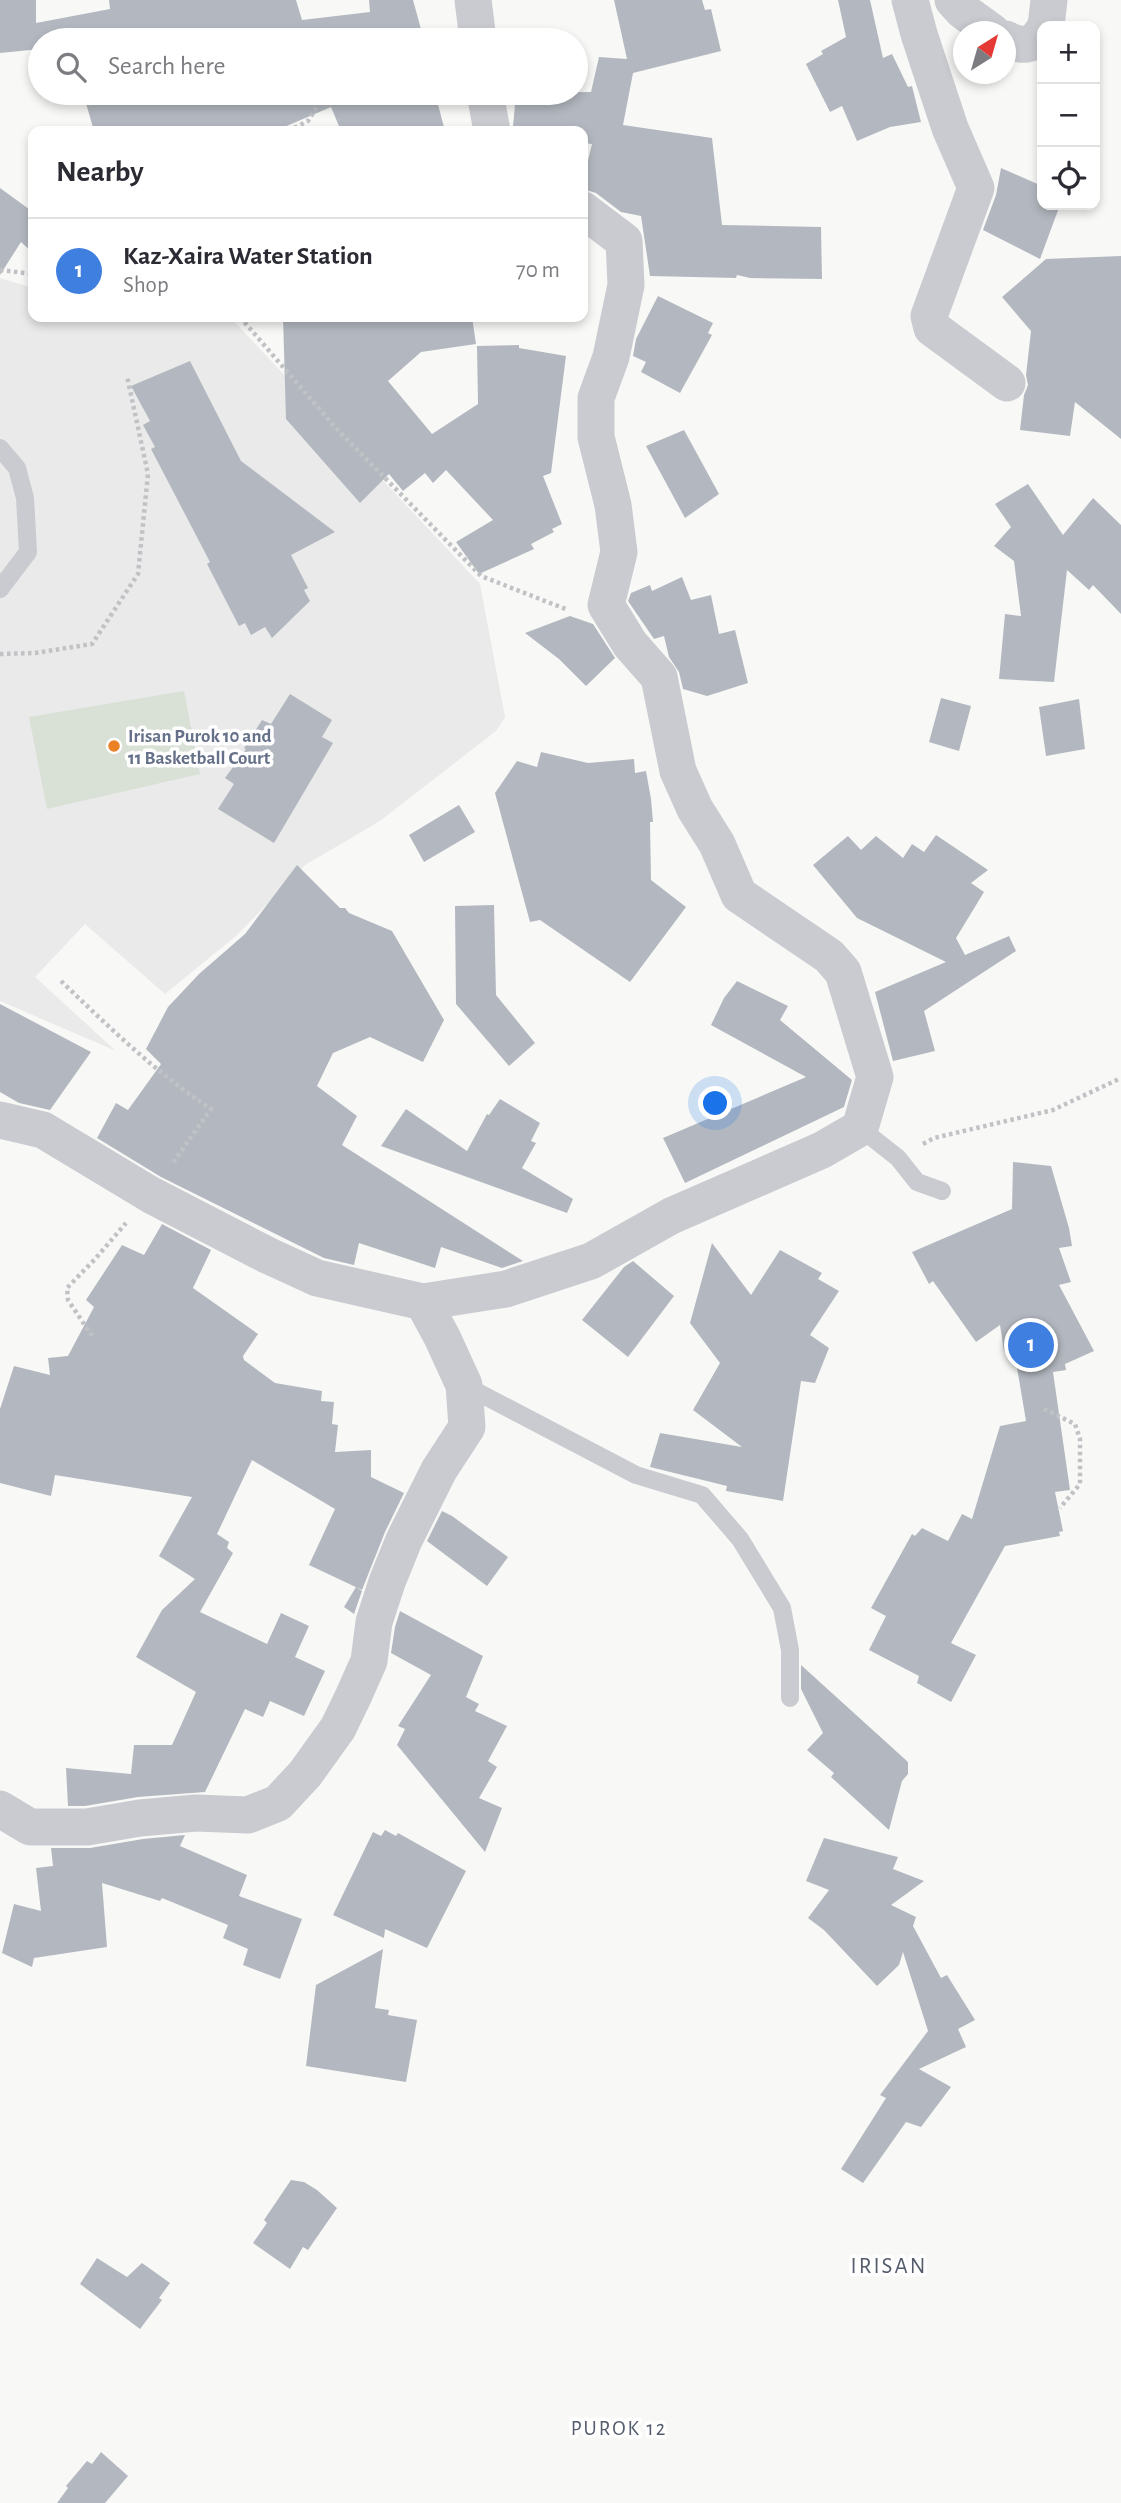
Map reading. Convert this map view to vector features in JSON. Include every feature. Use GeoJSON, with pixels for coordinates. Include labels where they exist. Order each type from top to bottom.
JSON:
{"type":"FeatureCollection","features":[{"type":"Feature","properties":{"kind":"street"},"geometry":{"type":"LineString","coordinates":[[473,0],[476,28]]}},
{"type":"Feature","properties":{"kind":"street"},"geometry":{"type":"LineString","coordinates":[[910,0],[950,128],[976,188],[929,316],[932,328],[1007,383]]}},
{"type":"Feature","properties":{"kind":"street"},"geometry":{"type":"LineString","coordinates":[[953,0],[978,21]]}},
{"type":"Feature","properties":{"kind":"street"},"geometry":{"type":"LineString","coordinates":[[1047,21],[1049,0]]}},
{"type":"Feature","properties":{"kind":"street"},"geometry":{"type":"LineString","coordinates":[[1016,45],[1028,44],[1037,39]]}},
{"type":"Feature","properties":{"kind":"street"},"geometry":{"type":"LineString","coordinates":[[487,105],[491,126]]}},
{"type":"Feature","properties":{"kind":"street"},"geometry":{"type":"LineString","coordinates":[[0,1120],[43,1130],[151,1195],[317,1278],[423,1302],[506,1289],[592,1261],[671,1216],[822,1150],[860,1128],[875,1077],[843,972],[829,956],[739,895],[718,844],[695,809],[678,771],[659,677],[630,644],[606,605],[619,552],[613,505],[596,437],[596,398],[611,357],[626,285],[624,241],[588,214]]}},
{"type":"Feature","properties":{"kind":"street"},"geometry":{"type":"LineString","coordinates":[[0,1809],[30,1827],[87,1827],[140,1818],[196,1813],[248,1815],[278,1803],[312,1765],[338,1728],[369,1661],[374,1622],[404,1540],[439,1470],[467,1427],[464,1385],[423,1302]]}},
{"type":"Feature","properties":{"kind":"lane"},"geometry":{"type":"LineString","coordinates":[[0,448],[17,468],[25,498],[28,552],[0,589]]}},
{"type":"Feature","properties":{"kind":"lane"},"geometry":{"type":"LineString","coordinates":[[860,1128],[898,1158],[917,1182],[943,1191]]}},
{"type":"Feature","properties":{"kind":"lane"},"geometry":{"type":"LineString","coordinates":[[464,1385],[636,1475],[702,1495],[740,1539],[782,1608],[790,1650],[790,1698]]}},
{"type":"Feature","properties":{"kind":"path"},"geometry":{"type":"LineString","coordinates":[[298,126],[308,121],[318,105]]}},
{"type":"Feature","properties":{"kind":"path"},"geometry":{"type":"LineString","coordinates":[[0,270],[28,273]]}},
{"type":"Feature","properties":{"kind":"path"},"geometry":{"type":"LineString","coordinates":[[244,322],[334,426],[481,576],[577,613]]}},
{"type":"Feature","properties":{"kind":"path"},"geometry":{"type":"LineString","coordinates":[[0,654],[35,653],[92,644],[138,574],[148,474],[127,376]]}},
{"type":"Feature","properties":{"kind":"path"},"geometry":{"type":"LineString","coordinates":[[61,981],[144,1060],[211,1109],[151,1195]]}},
{"type":"Feature","properties":{"kind":"path"},"geometry":{"type":"LineString","coordinates":[[898,1158],[934,1138],[1053,1110],[1121,1078]]}},
{"type":"Feature","properties":{"kind":"path"},"geometry":{"type":"LineString","coordinates":[[92,1336],[68,1300],[67,1288],[96,1258]]}},
{"type":"Feature","properties":{"kind":"path"},"geometry":{"type":"LineString","coordinates":[[1044,1409],[1075,1424],[1080,1439],[1080,1485],[1060,1508]]}},
{"type":"Feature","properties":{"kind":"shaded area"},"geometry":{"type":"Polygon","coordinates":[[[0,278],[28,286],[28,322],[235,322],[480,584],[505,717],[496,731],[380,821],[305,865],[237,935],[165,994],[85,924],[35,977],[116,1051],[0,1001],[0,278]]]}},
{"type":"Feature","properties":{"kind":"shaded area","name":"Irisan Purok 10 and 11 Basketball Court"},"geometry":{"type":"Polygon","coordinates":[[[184,691],[200,774],[47,809],[29,717],[184,691]]]}},
{"type":"Feature","properties":{"kind":"building"},"geometry":{"type":"Polygon","coordinates":[[[0,0],[36,0],[36,23],[110,9],[109,0],[296,0],[302,20],[370,12],[369,0],[413,0],[421,28],[28,28],[28,50],[0,53],[0,0]]]}},
{"type":"Feature","properties":{"kind":"building"},"geometry":{"type":"Polygon","coordinates":[[[614,0],[702,0],[705,10],[711,9],[721,51],[633,73],[623,125],[712,138],[722,225],[821,227],[822,279],[750,278],[737,275],[736,278],[650,276],[641,216],[621,212],[596,193],[588,191],[588,160],[592,144],[588,144],[588,126],[513,126],[515,105],[588,105],[588,92],[591,92],[599,57],[627,59],[614,0]]]}},
{"type":"Feature","properties":{"kind":"building"},"geometry":{"type":"Polygon","coordinates":[[[838,0],[870,0],[883,58],[892,54],[908,87],[912,86],[921,122],[890,127],[857,141],[842,106],[830,112],[806,64],[823,54],[821,51],[846,37],[838,0]]]}},
{"type":"Feature","properties":{"kind":"building"},"geometry":{"type":"Polygon","coordinates":[[[86,105],[438,105],[444,126],[339,126],[331,107],[287,126],[93,126],[86,105]]]}},
{"type":"Feature","properties":{"kind":"building"},"geometry":{"type":"Polygon","coordinates":[[[1001,168],[1037,184],[1037,210],[1058,210],[1040,259],[983,230],[996,195],[1001,168]]]}},
{"type":"Feature","properties":{"kind":"building"},"geometry":{"type":"Polygon","coordinates":[[[0,188],[28,208],[28,248],[21,242],[0,275],[0,188]]]}},
{"type":"Feature","properties":{"kind":"building"},"geometry":{"type":"Polygon","coordinates":[[[1121,256],[1121,439],[1075,402],[1070,436],[1020,430],[1024,395],[1028,385],[1026,375],[1031,331],[1002,297],[1046,259],[1121,256]]]}},
{"type":"Feature","properties":{"kind":"building"},"geometry":{"type":"Polygon","coordinates":[[[658,296],[713,323],[708,333],[712,335],[680,393],[641,372],[646,362],[633,356],[636,339],[658,296]]]}},
{"type":"Feature","properties":{"kind":"building"},"geometry":{"type":"Polygon","coordinates":[[[283,322],[473,322],[476,344],[421,352],[388,381],[432,434],[478,404],[477,346],[519,345],[519,348],[566,356],[551,473],[543,476],[562,524],[552,529],[554,532],[531,544],[534,549],[479,574],[456,542],[493,520],[446,470],[433,483],[425,473],[403,491],[389,474],[360,503],[286,419],[283,322]]]}},
{"type":"Feature","properties":{"kind":"building"},"geometry":{"type":"Polygon","coordinates":[[[190,361],[241,461],[335,532],[291,555],[308,588],[304,590],[310,601],[272,638],[265,627],[251,635],[245,623],[239,626],[207,564],[210,562],[151,449],[155,447],[143,425],[150,421],[131,386],[190,361]]]}},
{"type":"Feature","properties":{"kind":"building"},"geometry":{"type":"Polygon","coordinates":[[[684,430],[719,494],[685,518],[646,446],[684,430]]]}},
{"type":"Feature","properties":{"kind":"building"},"geometry":{"type":"Polygon","coordinates":[[[1028,484],[1063,535],[1093,498],[1121,525],[1121,614],[1093,585],[1089,590],[1067,570],[1054,682],[999,679],[1005,614],[1021,616],[1014,561],[994,546],[1011,527],[995,504],[1028,484]]]}},
{"type":"Feature","properties":{"kind":"building"},"geometry":{"type":"Polygon","coordinates":[[[682,577],[691,600],[711,595],[719,634],[735,630],[748,683],[707,696],[683,689],[679,672],[669,657],[664,636],[654,639],[628,601],[631,593],[650,585],[652,591],[682,577]]]}},
{"type":"Feature","properties":{"kind":"building"},"geometry":{"type":"Polygon","coordinates":[[[570,616],[593,624],[615,658],[586,686],[559,659],[525,633],[570,616]]]}},
{"type":"Feature","properties":{"kind":"building"},"geometry":{"type":"Polygon","coordinates":[[[290,694],[332,720],[322,737],[333,743],[274,843],[218,809],[234,784],[225,778],[246,749],[244,748],[262,720],[271,724],[290,694]]]}},
{"type":"Feature","properties":{"kind":"building"},"geometry":{"type":"Polygon","coordinates":[[[941,698],[971,706],[959,751],[929,742],[941,698]]]}},
{"type":"Feature","properties":{"kind":"building"},"geometry":{"type":"Polygon","coordinates":[[[1079,699],[1085,749],[1046,756],[1039,707],[1079,699]]]}},
{"type":"Feature","properties":{"kind":"building"},"geometry":{"type":"Polygon","coordinates":[[[541,752],[588,763],[634,759],[635,773],[646,771],[653,822],[650,822],[651,880],[686,907],[630,982],[540,920],[530,922],[495,793],[517,761],[537,767],[541,752]]]}},
{"type":"Feature","properties":{"kind":"building"},"geometry":{"type":"Polygon","coordinates":[[[459,805],[475,832],[424,862],[409,835],[459,805]]]}},
{"type":"Feature","properties":{"kind":"building"},"geometry":{"type":"Polygon","coordinates":[[[936,835],[988,870],[971,883],[984,892],[956,938],[965,955],[1009,936],[1016,951],[924,1011],[935,1051],[893,1061],[875,992],[946,962],[857,918],[813,865],[848,836],[861,850],[876,836],[903,858],[912,844],[924,852],[936,835]]]}},
{"type":"Feature","properties":{"kind":"building"},"geometry":{"type":"Polygon","coordinates":[[[297,865],[340,908],[392,931],[444,1020],[423,1062],[370,1037],[333,1053],[317,1086],[357,1116],[342,1145],[523,1261],[502,1268],[441,1247],[435,1268],[359,1243],[354,1265],[324,1258],[161,1177],[97,1138],[116,1103],[128,1110],[161,1064],[146,1049],[168,1007],[199,974],[245,934],[297,865]]]}},
{"type":"Feature","properties":{"kind":"building"},"geometry":{"type":"Polygon","coordinates":[[[494,905],[496,995],[535,1043],[509,1066],[456,1004],[455,906],[494,905]]]}},
{"type":"Feature","properties":{"kind":"building"},"geometry":{"type":"Polygon","coordinates":[[[737,981],[788,1006],[780,1020],[852,1080],[844,1107],[685,1183],[663,1138],[806,1077],[711,1025],[724,998],[737,981]]]}},
{"type":"Feature","properties":{"kind":"building"},"geometry":{"type":"Polygon","coordinates":[[[0,1004],[91,1052],[50,1110],[19,1103],[0,1092],[0,1004]]]}},
{"type":"Feature","properties":{"kind":"building"},"geometry":{"type":"Polygon","coordinates":[[[500,1099],[540,1123],[531,1141],[536,1143],[522,1168],[573,1199],[567,1213],[381,1146],[406,1109],[467,1151],[487,1114],[489,1115],[500,1099]]]}},
{"type":"Feature","properties":{"kind":"building"},"geometry":{"type":"Polygon","coordinates":[[[1013,1162],[1051,1166],[1072,1246],[1059,1248],[1071,1282],[1059,1285],[1094,1351],[1065,1364],[1066,1370],[1053,1372],[1070,1490],[1055,1492],[1063,1531],[1059,1532],[1060,1536],[1005,1546],[951,1643],[976,1655],[951,1702],[917,1683],[919,1676],[869,1650],[886,1616],[871,1608],[912,1534],[915,1536],[922,1528],[948,1541],[962,1514],[972,1519],[1000,1426],[1026,1421],[1014,1350],[1004,1351],[1000,1325],[976,1342],[933,1281],[929,1284],[912,1252],[1012,1209],[1013,1162]]]}},
{"type":"Feature","properties":{"kind":"building"},"geometry":{"type":"Polygon","coordinates":[[[162,1224],[211,1250],[193,1288],[258,1334],[243,1356],[244,1360],[275,1383],[322,1391],[321,1401],[334,1402],[332,1424],[338,1425],[335,1452],[371,1450],[371,1477],[404,1493],[362,1590],[309,1565],[335,1509],[252,1460],[217,1534],[229,1542],[227,1548],[233,1553],[200,1612],[267,1644],[281,1613],[309,1626],[295,1657],[325,1671],[304,1716],[270,1701],[263,1717],[245,1709],[205,1792],[68,1806],[66,1768],[131,1774],[134,1745],[172,1745],[196,1692],[136,1657],[162,1610],[195,1579],[159,1556],[192,1497],[55,1475],[51,1496],[0,1483],[0,1409],[14,1366],[50,1375],[48,1358],[68,1356],[94,1307],[86,1300],[122,1245],[144,1255],[162,1224]]]}},
{"type":"Feature","properties":{"kind":"building"},"geometry":{"type":"Polygon","coordinates":[[[712,1243],[751,1295],[780,1250],[822,1273],[818,1279],[839,1291],[810,1335],[829,1348],[815,1383],[801,1381],[783,1501],[726,1491],[727,1486],[650,1467],[660,1433],[742,1447],[693,1410],[720,1363],[690,1323],[712,1243]]]}},
{"type":"Feature","properties":{"kind":"building"},"geometry":{"type":"Polygon","coordinates":[[[633,1261],[674,1296],[628,1357],[582,1320],[624,1267],[633,1261]]]}},
{"type":"Feature","properties":{"kind":"building"},"geometry":{"type":"Polygon","coordinates":[[[442,1511],[508,1557],[487,1586],[427,1541],[442,1511]]]}},
{"type":"Feature","properties":{"kind":"building"},"geometry":{"type":"Polygon","coordinates":[[[356,1587],[362,1591],[354,1614],[344,1607],[356,1587]]]}},
{"type":"Feature","properties":{"kind":"building"},"geometry":{"type":"Polygon","coordinates":[[[400,1611],[483,1656],[466,1697],[479,1704],[475,1711],[507,1726],[488,1761],[497,1767],[479,1798],[502,1808],[485,1852],[397,1745],[405,1729],[398,1726],[431,1675],[391,1653],[400,1611]]]}},
{"type":"Feature","properties":{"kind":"building"},"geometry":{"type":"Polygon","coordinates":[[[801,1665],[908,1762],[908,1774],[902,1781],[889,1830],[831,1777],[834,1773],[807,1750],[823,1733],[801,1689],[801,1665]]]}},
{"type":"Feature","properties":{"kind":"building"},"geometry":{"type":"Polygon","coordinates":[[[385,1830],[396,1836],[398,1833],[466,1871],[427,1948],[385,1929],[384,1938],[333,1915],[373,1832],[381,1836],[385,1830]]]}},
{"type":"Feature","properties":{"kind":"building"},"geometry":{"type":"Polygon","coordinates":[[[185,1835],[180,1846],[247,1875],[239,1896],[302,1919],[280,1979],[243,1965],[248,1949],[223,1938],[228,1925],[162,1898],[160,1901],[102,1883],[107,1947],[34,1958],[32,1967],[2,1953],[14,1904],[41,1911],[36,1868],[53,1866],[51,1848],[90,1848],[185,1835]]]}},
{"type":"Feature","properties":{"kind":"building"},"geometry":{"type":"Polygon","coordinates":[[[824,1838],[898,1857],[893,1869],[924,1881],[891,1905],[916,1917],[913,1926],[941,1978],[947,1975],[975,2020],[958,2029],[966,2047],[919,2069],[951,2087],[921,2127],[906,2122],[863,2183],[841,2169],[886,2098],[880,2095],[928,2031],[903,1952],[899,1965],[877,1986],[824,1930],[808,1918],[829,1890],[806,1881],[824,1838]]]}},
{"type":"Feature","properties":{"kind":"building"},"geometry":{"type":"Polygon","coordinates":[[[383,1949],[375,2008],[389,2010],[388,2015],[417,2020],[406,2082],[306,2066],[316,1985],[383,1949]]]}},
{"type":"Feature","properties":{"kind":"building"},"geometry":{"type":"Polygon","coordinates":[[[291,2180],[304,2182],[337,2208],[308,2250],[303,2247],[290,2269],[253,2243],[267,2223],[264,2220],[291,2180]]]}},
{"type":"Feature","properties":{"kind":"building"},"geometry":{"type":"Polygon","coordinates":[[[97,2258],[127,2277],[142,2263],[170,2283],[159,2298],[162,2300],[140,2329],[80,2284],[97,2258]]]}},
{"type":"Feature","properties":{"kind":"building"},"geometry":{"type":"Polygon","coordinates":[[[101,2452],[128,2476],[105,2503],[57,2503],[68,2488],[66,2486],[87,2461],[92,2464],[101,2452]]]}},
{"type":"Feature","properties":{"kind":"place","name":"Irisan Purok 10 and 11 Basketball Court"},"geometry":{"type":"Point","coordinates":[114,746]}},
{"type":"Feature","properties":{"kind":"place","name":"Kaz-Xaira Water Station"},"geometry":{"type":"Point","coordinates":[1031,1345]}},
{"type":"Feature","properties":{"kind":"district","name":"IRISAN"},"geometry":{"type":"Point","coordinates":[889,2265]}},
{"type":"Feature","properties":{"kind":"district","name":"PUROK 12"},"geometry":{"type":"Point","coordinates":[619,2428]}}]}
